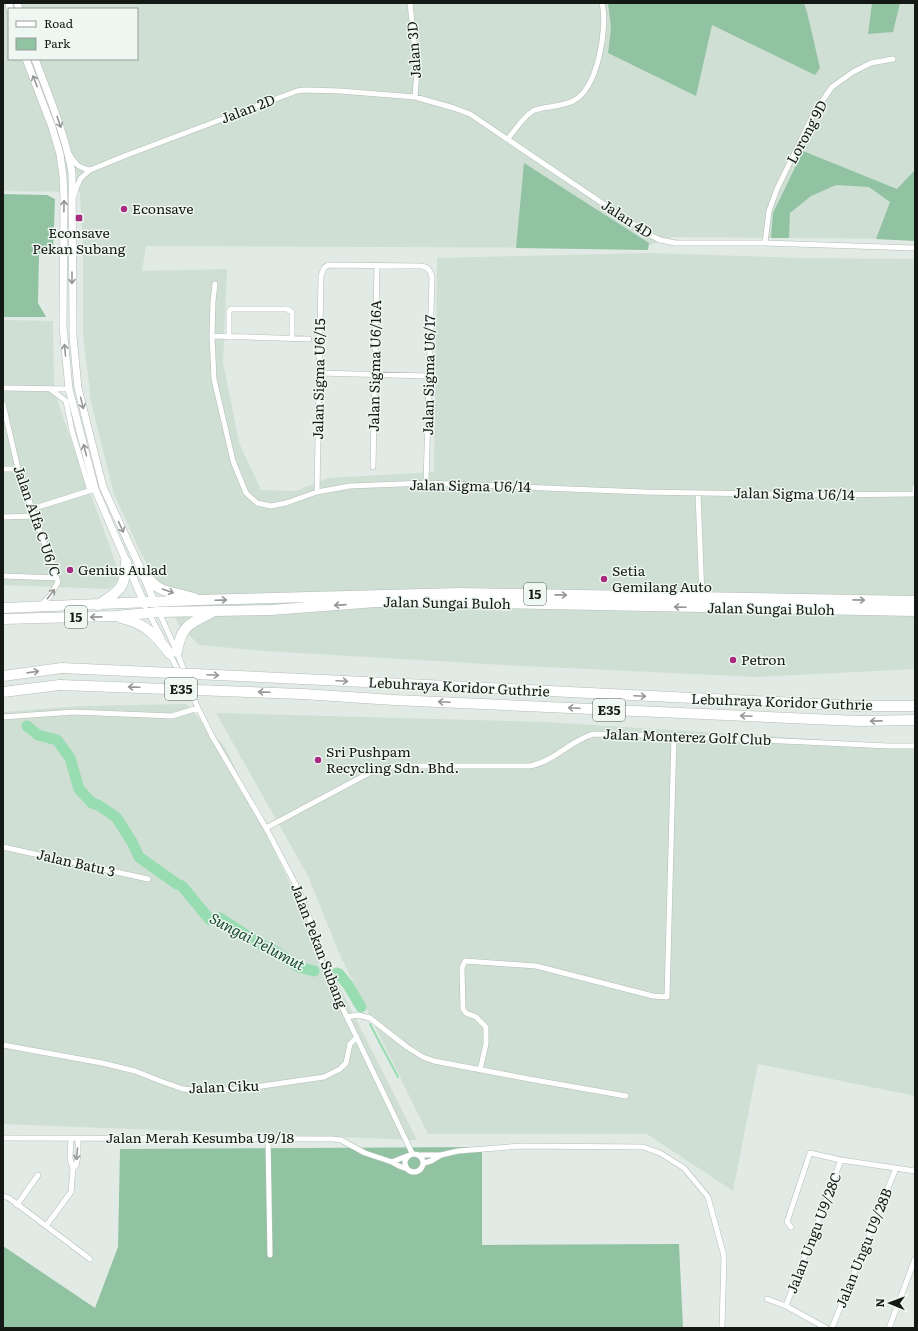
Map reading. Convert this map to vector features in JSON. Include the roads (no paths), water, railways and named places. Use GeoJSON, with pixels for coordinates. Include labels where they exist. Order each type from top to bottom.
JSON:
{"type":"FeatureCollection","features":[{"type":"Feature","properties":{"kind":"highway"},"geometry":{"type":"LineString","coordinates":[[98,605],[119,592],[126,577],[126,562]]}},
{"type":"Feature","properties":{"kind":"highway"},"geometry":{"type":"LineString","coordinates":[[143,574],[156,586],[163,590],[198,600]]}},
{"type":"Feature","properties":{"kind":"highway","name":"Jalan Sungai Buloh"},"geometry":{"type":"LineString","coordinates":[[3,608],[198,600],[460,593],[915,601]]}},
{"type":"Feature","properties":{"kind":"highway","name":"Jalan Sungai Buloh"},"geometry":{"type":"LineString","coordinates":[[3,619],[293,609],[376,602],[915,611]]}},
{"type":"Feature","properties":{"kind":"highway"},"geometry":{"type":"LineString","coordinates":[[116,616],[139,623],[157,636],[173,653],[182,633],[187,627],[193,622],[214,612]]}},
{"type":"Feature","properties":{"kind":"highway","name":"Lebuhraya Koridor Guthrie"},"geometry":{"type":"LineString","coordinates":[[3,676],[62,668],[858,706],[915,706]]}},
{"type":"Feature","properties":{"kind":"highway","name":"Lebuhraya Koridor Guthrie"},"geometry":{"type":"LineString","coordinates":[[3,692],[60,684],[303,694],[858,721],[915,720]]}},
{"type":"Feature","properties":{"kind":"main road"},"geometry":{"type":"LineString","coordinates":[[26,60],[52,127],[60,154],[63,176],[63,327],[69,389],[92,490],[126,562],[150,603]]}},
{"type":"Feature","properties":{"kind":"main road"},"geometry":{"type":"LineString","coordinates":[[35,60],[60,124],[68,151],[72,174],[72,336],[78,388],[102,487],[143,574],[154,613]]}},
{"type":"Feature","properties":{"kind":"street","name":"Jalan 3D"},"geometry":{"type":"LineString","coordinates":[[410,3],[417,70],[415,97]]}},
{"type":"Feature","properties":{"kind":"street"},"geometry":{"type":"LineString","coordinates":[[508,139],[534,110],[561,105],[573,101],[582,95],[589,84],[601,46],[604,30],[604,10],[602,3]]}},
{"type":"Feature","properties":{"kind":"street","name":"Lorong 9D"},"geometry":{"type":"LineString","coordinates":[[765,243],[770,211],[777,189],[815,111],[832,87],[853,72],[872,62],[893,59]]}},
{"type":"Feature","properties":{"kind":"street","name":"Jalan 2D"},"geometry":{"type":"LineString","coordinates":[[72,200],[81,178],[90,170],[127,154],[297,91],[340,91],[415,97]]}},
{"type":"Feature","properties":{"kind":"street","name":"Jalan 4D"},"geometry":{"type":"LineString","coordinates":[[415,97],[470,114],[648,234],[660,240],[676,243],[765,243],[915,248]]}},
{"type":"Feature","properties":{"kind":"street"},"geometry":{"type":"LineString","coordinates":[[68,151],[75,164],[80,168],[90,170]]}},
{"type":"Feature","properties":{"kind":"street","name":"Jalan Sigma U6/15"},"geometry":{"type":"LineString","coordinates":[[316,492],[321,276],[324,268],[328,266],[377,265]]}},
{"type":"Feature","properties":{"kind":"street","name":"Jalan Sigma U6/17"},"geometry":{"type":"LineString","coordinates":[[377,265],[421,266],[428,268],[432,277],[426,483]]}},
{"type":"Feature","properties":{"kind":"street","name":"Jalan Sigma U6/16A"},"geometry":{"type":"LineString","coordinates":[[373,467],[377,265]]}},
{"type":"Feature","properties":{"kind":"street","name":"Jalan Sigma U6/14"},"geometry":{"type":"LineString","coordinates":[[215,284],[212,336],[214,379],[233,461],[246,493],[257,503],[270,506],[286,503],[316,492],[350,486],[426,483],[698,493],[824,495],[915,494]]}},
{"type":"Feature","properties":{"kind":"street"},"geometry":{"type":"LineString","coordinates":[[229,337],[229,311],[231,308],[288,309],[292,312],[292,338]]}},
{"type":"Feature","properties":{"kind":"street"},"geometry":{"type":"LineString","coordinates":[[212,336],[309,339]]}},
{"type":"Feature","properties":{"kind":"street"},"geometry":{"type":"LineString","coordinates":[[319,373],[429,376]]}},
{"type":"Feature","properties":{"kind":"street"},"geometry":{"type":"LineString","coordinates":[[3,388],[69,389]]}},
{"type":"Feature","properties":{"kind":"street"},"geometry":{"type":"LineString","coordinates":[[32,509],[92,490],[72,431],[66,401],[50,389]]}},
{"type":"Feature","properties":{"kind":"street","name":"Jalan Alfa C U6/C"},"geometry":{"type":"LineString","coordinates":[[3,406],[18,469],[58,582],[50,596],[38,607]]}},
{"type":"Feature","properties":{"kind":"street"},"geometry":{"type":"LineString","coordinates":[[3,469],[18,469]]}},
{"type":"Feature","properties":{"kind":"street"},"geometry":{"type":"LineString","coordinates":[[915,487],[915,494]]}},
{"type":"Feature","properties":{"kind":"street"},"geometry":{"type":"LineString","coordinates":[[698,493],[702,597]]}},
{"type":"Feature","properties":{"kind":"street"},"geometry":{"type":"LineString","coordinates":[[3,517],[35,516]]}},
{"type":"Feature","properties":{"kind":"street"},"geometry":{"type":"LineString","coordinates":[[3,576],[57,578]]}},
{"type":"Feature","properties":{"kind":"street"},"geometry":{"type":"LineString","coordinates":[[154,613],[173,653]]}},
{"type":"Feature","properties":{"kind":"street"},"geometry":{"type":"LineString","coordinates":[[154,613],[173,653]]}},
{"type":"Feature","properties":{"kind":"street","name":"Jalan Pekan Subang"},"geometry":{"type":"LineString","coordinates":[[173,653],[177,670],[185,679],[212,736],[266,828],[300,893],[309,917],[322,962],[410,1155]]}},
{"type":"Feature","properties":{"kind":"street"},"geometry":{"type":"LineString","coordinates":[[3,718],[74,712],[172,716],[198,708]]}},
{"type":"Feature","properties":{"kind":"street","name":"Jalan Monterez Golf Club"},"geometry":{"type":"LineString","coordinates":[[266,828],[375,770],[392,766],[530,766],[544,762],[583,738],[594,734],[674,736],[881,746],[915,746]]}},
{"type":"Feature","properties":{"kind":"street"},"geometry":{"type":"LineString","coordinates":[[480,1070],[486,1044],[486,1027],[476,1018],[466,1013],[463,1009],[462,968],[465,961],[536,966],[653,996],[667,997],[674,736]]}},
{"type":"Feature","properties":{"kind":"street","name":"Jalan Batu 3"},"geometry":{"type":"LineString","coordinates":[[3,847],[148,879]]}},
{"type":"Feature","properties":{"kind":"street"},"geometry":{"type":"LineString","coordinates":[[347,1017],[358,1015],[370,1018],[407,1047],[423,1057],[441,1063],[626,1096]]}},
{"type":"Feature","properties":{"kind":"street","name":"Jalan Ciku"},"geometry":{"type":"LineString","coordinates":[[3,1045],[102,1063],[135,1071],[183,1089],[204,1091],[241,1089],[324,1077],[340,1069],[346,1063],[352,1041],[356,1037]]}},
{"type":"Feature","properties":{"kind":"street","name":"Jalan Merah Kesumba U9/18"},"geometry":{"type":"LineString","coordinates":[[3,1138],[337,1139],[365,1153],[392,1162],[407,1169]]}},
{"type":"Feature","properties":{"kind":"street"},"geometry":{"type":"LineString","coordinates":[[46,1226],[71,1192],[73,1169],[70,1158],[70,1138]]}},
{"type":"Feature","properties":{"kind":"street"},"geometry":{"type":"LineString","coordinates":[[73,1169],[76,1165],[78,1157],[78,1138]]}},
{"type":"Feature","properties":{"kind":"street"},"geometry":{"type":"LineString","coordinates":[[268,1138],[270,1255]]}},
{"type":"Feature","properties":{"kind":"street"},"geometry":{"type":"LineString","coordinates":[[392,1162],[410,1155],[440,1155],[458,1151],[522,1146],[643,1148],[660,1153],[684,1168],[708,1197],[724,1256],[722,1328]]}},
{"type":"Feature","properties":{"kind":"street"},"geometry":{"type":"LineString","coordinates":[[791,1227],[787,1222],[810,1153],[841,1160],[915,1171]]}},
{"type":"Feature","properties":{"kind":"street"},"geometry":{"type":"LineString","coordinates":[[410,1155],[405,1160],[405,1164],[407,1169],[415,1172],[419,1171],[424,1163],[431,1161],[440,1155]]}},
{"type":"Feature","properties":{"kind":"street"},"geometry":{"type":"LineString","coordinates":[[420,1155],[424,1163]]}},
{"type":"Feature","properties":{"kind":"street","name":"Jalan Ungu U9/28C"},"geometry":{"type":"LineString","coordinates":[[786,1306],[841,1160]]}},
{"type":"Feature","properties":{"kind":"street","name":"Jalan Ungu U9/28B"},"geometry":{"type":"LineString","coordinates":[[832,1328],[896,1168]]}},
{"type":"Feature","properties":{"kind":"street"},"geometry":{"type":"LineString","coordinates":[[17,1205],[38,1175]]}},
{"type":"Feature","properties":{"kind":"street"},"geometry":{"type":"LineString","coordinates":[[3,1196],[9,1198],[90,1259]]}},
{"type":"Feature","properties":{"kind":"street"},"geometry":{"type":"LineString","coordinates":[[889,1328],[915,1259]]}},
{"type":"Feature","properties":{"kind":"street"},"geometry":{"type":"LineString","coordinates":[[767,1299],[786,1306],[826,1328]]}},
{"type":"Feature","properties":{"kind":"waterway","name":"Sungai Pelumut"},"geometry":{"type":"LineString","coordinates":[[27,726],[38,735],[57,740],[70,758],[79,789],[92,803],[98,805],[116,817],[132,842],[139,857],[182,886],[210,920],[220,918],[258,943],[273,950],[299,967],[314,971]]}},
{"type":"Feature","properties":{"kind":"waterway","name":"Sungai Pelumut"},"geometry":{"type":"LineString","coordinates":[[337,973],[348,985],[361,1007]]}},
{"type":"Feature","properties":{"kind":"waterway"},"geometry":{"type":"LineString","coordinates":[[370,1024],[398,1077]]}},
{"type":"Feature","properties":{"kind":"place","name":"Econsave"},"geometry":{"type":"Point","coordinates":[124,209]}},
{"type":"Feature","properties":{"kind":"place","name":"Econsave Pekan Subang"},"geometry":{"type":"Point","coordinates":[79,218]}},
{"type":"Feature","properties":{"kind":"place","name":"Genius Aulad"},"geometry":{"type":"Point","coordinates":[70,570]}},
{"type":"Feature","properties":{"kind":"place","name":"Setia Gemilang Auto"},"geometry":{"type":"Point","coordinates":[604,579]}},
{"type":"Feature","properties":{"kind":"place","name":"Petron"},"geometry":{"type":"Point","coordinates":[733,660]}},
{"type":"Feature","properties":{"kind":"place","name":"Sri Pushpam Recycling Sdn. Bhd."},"geometry":{"type":"Point","coordinates":[318,760]}}]}
